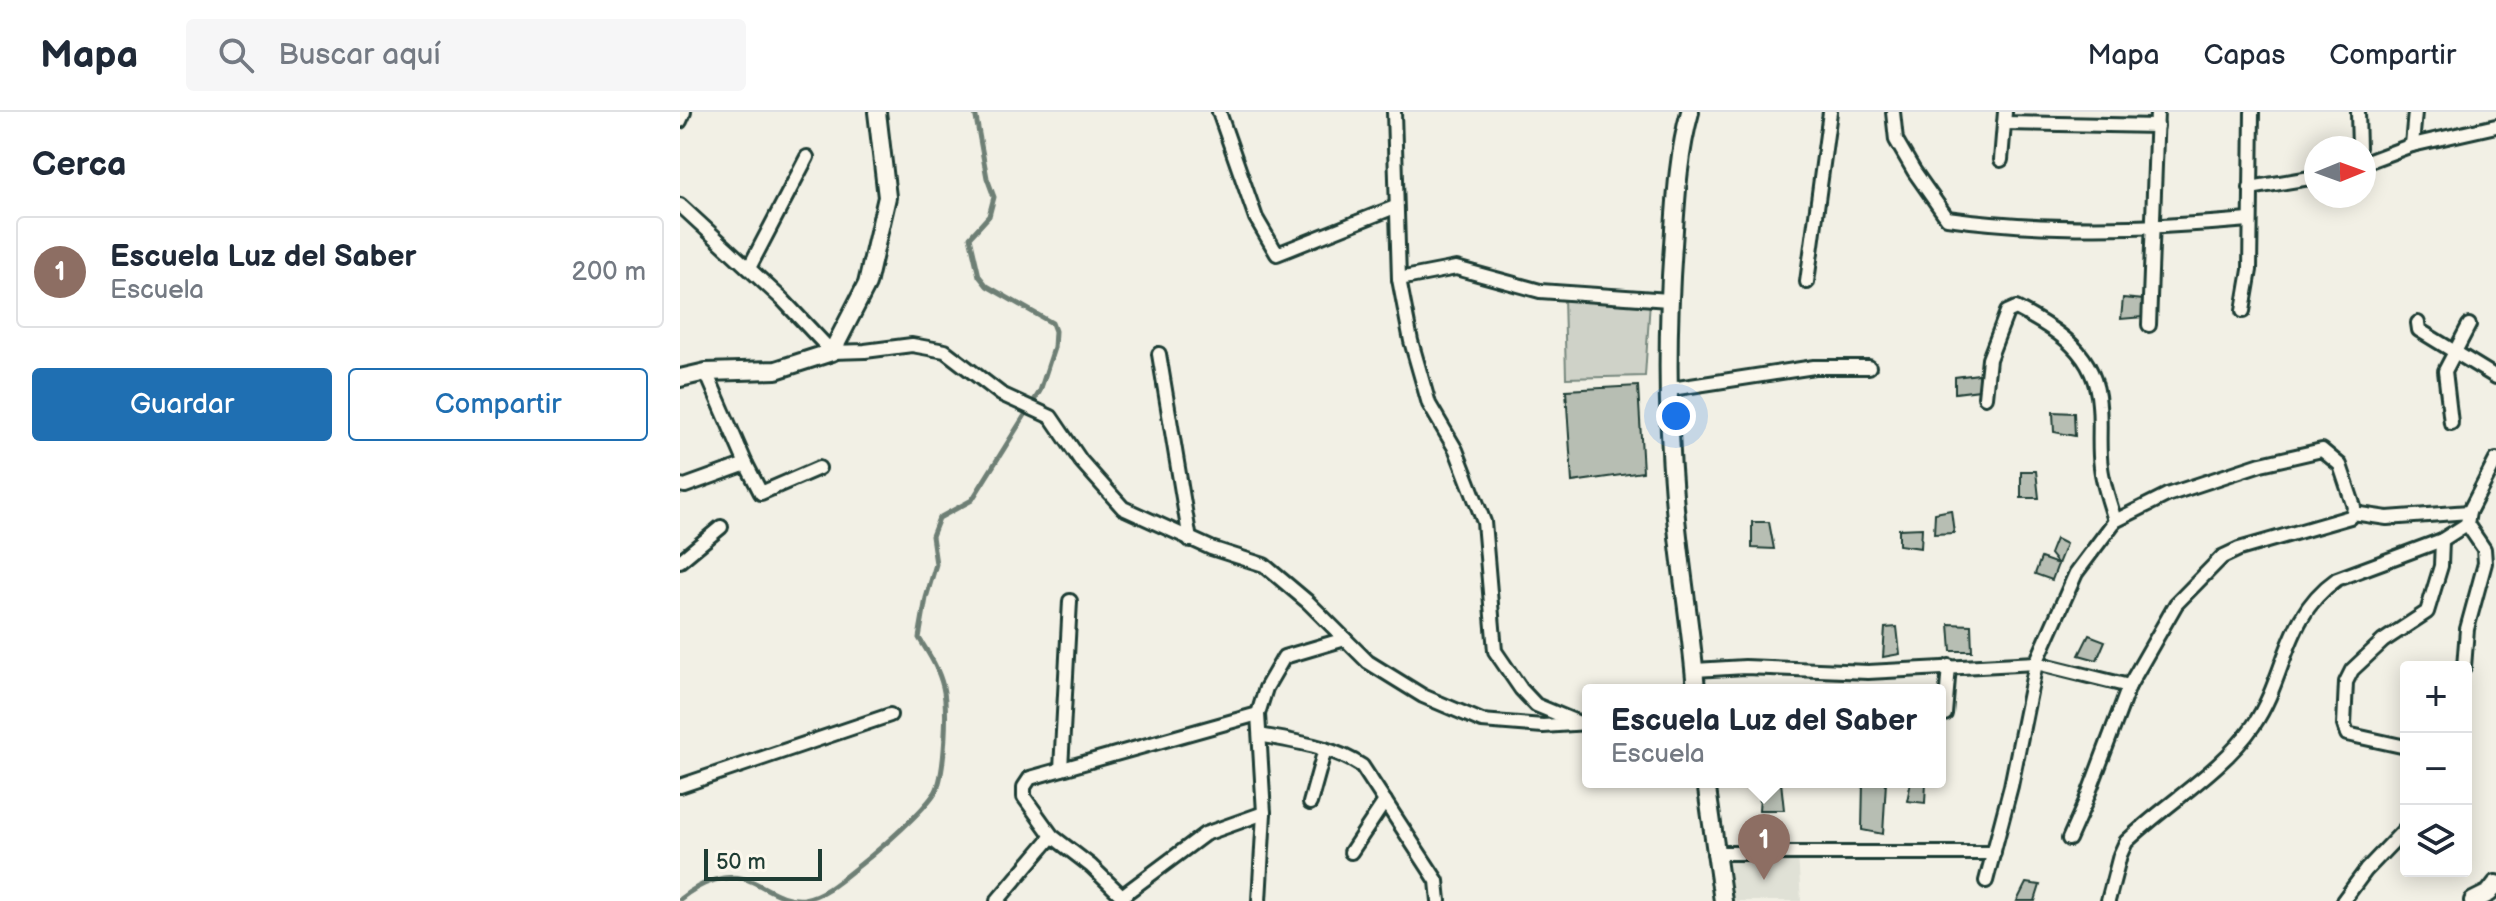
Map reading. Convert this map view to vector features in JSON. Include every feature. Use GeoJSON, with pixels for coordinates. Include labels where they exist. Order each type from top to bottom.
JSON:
{"type":"FeatureCollection","features":[{"type":"Feature","properties":{"kind":"street"},"geometry":{"type":"LineString","coordinates":[[680,121],[684,112]]}},
{"type":"Feature","properties":{"kind":"street"},"geometry":{"type":"LineString","coordinates":[[832,352],[867,284],[887,197],[877,112]]}},
{"type":"Feature","properties":{"kind":"street"},"geometry":{"type":"LineString","coordinates":[[1219,112],[1256,218],[1277,254],[1395,207]]}},
{"type":"Feature","properties":{"kind":"street"},"geometry":{"type":"LineString","coordinates":[[1394,112],[1399,279],[1411,341],[1429,404],[1456,450],[1484,522],[1495,651],[1536,705],[1582,722]]}},
{"type":"Feature","properties":{"kind":"street"},"geometry":{"type":"LineString","coordinates":[[1690,112],[1676,196],[1669,300],[1674,498],[1696,684]]}},
{"type":"Feature","properties":{"kind":"street"},"geometry":{"type":"LineString","coordinates":[[1807,282],[1830,112]]}},
{"type":"Feature","properties":{"kind":"street"},"geometry":{"type":"LineString","coordinates":[[1893,112],[1896,140],[1947,218],[1991,224],[2154,228],[2249,220]]}},
{"type":"Feature","properties":{"kind":"street"},"geometry":{"type":"LineString","coordinates":[[2243,311],[2249,281],[2252,112]]}},
{"type":"Feature","properties":{"kind":"street"},"geometry":{"type":"LineString","coordinates":[[2358,112],[2359,136]]}},
{"type":"Feature","properties":{"kind":"street"},"geometry":{"type":"LineString","coordinates":[[2412,145],[2415,112]]}},
{"type":"Feature","properties":{"kind":"street"},"geometry":{"type":"LineString","coordinates":[[2001,160],[2005,118],[2157,119],[2149,325]]}},
{"type":"Feature","properties":{"kind":"street"},"geometry":{"type":"LineString","coordinates":[[2376,158],[2412,145],[2496,126]]}},
{"type":"Feature","properties":{"kind":"street"},"geometry":{"type":"LineString","coordinates":[[749,268],[807,157]]}},
{"type":"Feature","properties":{"kind":"street"},"geometry":{"type":"LineString","coordinates":[[2250,188],[2304,179]]}},
{"type":"Feature","properties":{"kind":"street"},"geometry":{"type":"LineString","coordinates":[[680,205],[749,268],[832,352]]}},
{"type":"Feature","properties":{"kind":"street"},"geometry":{"type":"LineString","coordinates":[[1399,279],[1456,268],[1540,291],[1669,300]]}},
{"type":"Feature","properties":{"kind":"street"},"geometry":{"type":"LineString","coordinates":[[1985,397],[1989,359],[2007,312],[2016,308],[2066,337],[2080,351],[2094,374],[2099,400],[2101,467],[2115,521]]}},
{"type":"Feature","properties":{"kind":"street"},"geometry":{"type":"LineString","coordinates":[[2418,323],[2419,330],[2496,377]]}},
{"type":"Feature","properties":{"kind":"street"},"geometry":{"type":"LineString","coordinates":[[2451,423],[2445,371],[2469,325]]}},
{"type":"Feature","properties":{"kind":"street"},"geometry":{"type":"LineString","coordinates":[[680,378],[706,372],[776,370],[832,352],[912,345],[945,351],[1001,394],[1051,417],[1081,461],[1123,508],[1190,540],[1264,565],[1308,602],[1368,662],[1423,696],[1482,721],[1543,726],[1582,723]]}},
{"type":"Feature","properties":{"kind":"street"},"geometry":{"type":"LineString","coordinates":[[1159,354],[1190,540]]}},
{"type":"Feature","properties":{"kind":"street"},"geometry":{"type":"LineString","coordinates":[[1671,389],[1814,367],[1869,367]]}},
{"type":"Feature","properties":{"kind":"street"},"geometry":{"type":"LineString","coordinates":[[706,372],[761,493],[819,468]]}},
{"type":"Feature","properties":{"kind":"street"},"geometry":{"type":"LineString","coordinates":[[1986,881],[2011,786],[2036,663],[2076,573],[2115,521],[2167,495],[2261,464],[2322,450],[2340,465],[2354,507],[2353,513],[2350,517],[2239,549],[2222,557],[2176,604],[2129,686],[2069,839]]}},
{"type":"Feature","properties":{"kind":"street"},"geometry":{"type":"LineString","coordinates":[[2108,901],[2126,842],[2238,746],[2253,726],[2268,701],[2290,637],[2324,589],[2345,576],[2442,540],[2468,518],[2496,460]]}},
{"type":"Feature","properties":{"kind":"street"},"geometry":{"type":"LineString","coordinates":[[680,485],[685,486],[746,464]]}},
{"type":"Feature","properties":{"kind":"street"},"geometry":{"type":"LineString","coordinates":[[2353,513],[2387,518],[2468,518]]}},
{"type":"Feature","properties":{"kind":"street"},"geometry":{"type":"LineString","coordinates":[[2464,661],[2467,629],[2485,556],[2468,518]]}},
{"type":"Feature","properties":{"kind":"street"},"geometry":{"type":"LineString","coordinates":[[680,561],[721,527]]}},
{"type":"Feature","properties":{"kind":"street"},"geometry":{"type":"LineString","coordinates":[[2400,746],[2347,734],[2344,725],[2346,682],[2352,670],[2383,641],[2427,612],[2441,566],[2442,540]]}},
{"type":"Feature","properties":{"kind":"street"},"geometry":{"type":"LineString","coordinates":[[1061,769],[1070,601]]}},
{"type":"Feature","properties":{"kind":"street"},"geometry":{"type":"LineString","coordinates":[[1259,901],[1264,813],[1258,714],[1266,688],[1284,657],[1345,639]]}},
{"type":"Feature","properties":{"kind":"street"},"geometry":{"type":"LineString","coordinates":[[1695,670],[1745,667],[1868,672],[2036,663],[2129,686]]}},
{"type":"Feature","properties":{"kind":"street"},"geometry":{"type":"LineString","coordinates":[[1946,702],[1949,666]]}},
{"type":"Feature","properties":{"kind":"street"},"geometry":{"type":"LineString","coordinates":[[1258,714],[1030,778],[1024,787],[1024,797],[1052,836],[1091,866],[1123,898],[1205,834],[1264,813]]}},
{"type":"Feature","properties":{"kind":"street"},"geometry":{"type":"LineString","coordinates":[[680,786],[890,715]]}},
{"type":"Feature","properties":{"kind":"street"},"geometry":{"type":"LineString","coordinates":[[1260,735],[1325,749],[1347,756],[1362,766],[1437,881],[1439,901]]}},
{"type":"Feature","properties":{"kind":"street"},"geometry":{"type":"LineString","coordinates":[[1310,803],[1325,749]]}},
{"type":"Feature","properties":{"kind":"street"},"geometry":{"type":"LineString","coordinates":[[1707,788],[1723,901]]}},
{"type":"Feature","properties":{"kind":"street"},"geometry":{"type":"LineString","coordinates":[[1351,852],[1385,801]]}},
{"type":"Feature","properties":{"kind":"street"},"geometry":{"type":"LineString","coordinates":[[2343,901],[2366,870],[2400,834]]}},
{"type":"Feature","properties":{"kind":"street"},"geometry":{"type":"LineString","coordinates":[[997,901],[1052,836]]}},
{"type":"Feature","properties":{"kind":"street"},"geometry":{"type":"LineString","coordinates":[[1714,853],[1994,853]]}},
{"type":"Feature","properties":{"kind":"street"},"geometry":{"type":"LineString","coordinates":[[2496,885],[2496,898]]}},
{"type":"Feature","properties":{"kind":"street"},"geometry":{"type":"LineString","coordinates":[[2473,901],[2489,893],[2496,885]]}},
{"type":"Feature","properties":{"kind":"shaded area"},"geometry":{"type":"Polygon","coordinates":[[[1564,296],[1650,301],[1645,376],[1566,378],[1564,296]]]}},
{"type":"Feature","properties":{"kind":"shaded area"},"geometry":{"type":"Polygon","coordinates":[[[1798,855],[1801,901],[1729,901],[1727,859],[1798,855]]]}},
{"type":"Feature","properties":{"kind":"building"},"geometry":{"type":"Polygon","coordinates":[[[2123,298],[2144,300],[2143,317],[2121,319],[2123,298]]]}},
{"type":"Feature","properties":{"kind":"building"},"geometry":{"type":"Polygon","coordinates":[[[1979,374],[1979,390],[1955,393],[1955,377],[1979,374]]]}},
{"type":"Feature","properties":{"kind":"building"},"geometry":{"type":"Polygon","coordinates":[[[1638,386],[1643,472],[1572,482],[1566,390],[1638,386]]]}},
{"type":"Feature","properties":{"kind":"building"},"geometry":{"type":"Polygon","coordinates":[[[2053,412],[2074,413],[2075,436],[2054,432],[2053,412]]]}},
{"type":"Feature","properties":{"kind":"building"},"geometry":{"type":"Polygon","coordinates":[[[2021,471],[2036,471],[2039,498],[2021,498],[2021,471]]]}},
{"type":"Feature","properties":{"kind":"building"},"geometry":{"type":"Polygon","coordinates":[[[1951,510],[1954,533],[1934,534],[1935,513],[1951,510]]]}},
{"type":"Feature","properties":{"kind":"building"},"geometry":{"type":"Polygon","coordinates":[[[1752,522],[1769,522],[1774,549],[1752,548],[1752,522]]]}},
{"type":"Feature","properties":{"kind":"building"},"geometry":{"type":"Polygon","coordinates":[[[1922,528],[1921,548],[1899,545],[1899,529],[1922,528]]]}},
{"type":"Feature","properties":{"kind":"building"},"geometry":{"type":"Polygon","coordinates":[[[2056,539],[2066,544],[2058,564],[2050,554],[2056,539]]]}},
{"type":"Feature","properties":{"kind":"building"},"geometry":{"type":"Polygon","coordinates":[[[2041,558],[2058,564],[2052,580],[2035,574],[2041,558]]]}},
{"type":"Feature","properties":{"kind":"building"},"geometry":{"type":"Polygon","coordinates":[[[1949,624],[1971,625],[1972,651],[1951,651],[1949,624]]]}},
{"type":"Feature","properties":{"kind":"building"},"geometry":{"type":"Polygon","coordinates":[[[1897,627],[1900,654],[1883,657],[1885,628],[1897,627]]]}},
{"type":"Feature","properties":{"kind":"building"},"geometry":{"type":"Polygon","coordinates":[[[2089,635],[2105,641],[2097,660],[2079,655],[2089,635]]]}},
{"type":"Feature","properties":{"kind":"building"},"geometry":{"type":"Polygon","coordinates":[[[1761,788],[1782,788],[1784,810],[1759,810],[1761,788]]]}},
{"type":"Feature","properties":{"kind":"building"},"geometry":{"type":"Polygon","coordinates":[[[1863,788],[1886,788],[1883,834],[1862,830],[1863,788]]]}},
{"type":"Feature","properties":{"kind":"building"},"geometry":{"type":"Polygon","coordinates":[[[1910,788],[1926,788],[1925,803],[1907,801],[1910,788]]]}},
{"type":"Feature","properties":{"kind":"building"},"geometry":{"type":"Polygon","coordinates":[[[2026,883],[2040,885],[2035,901],[2017,901],[2026,883]]]}},
{"type":"Feature","properties":{"kind":"waterway"},"geometry":{"type":"LineString","coordinates":[[680,899],[705,883],[734,877],[790,898],[804,899],[820,894],[890,840],[936,791],[943,755],[945,696],[936,668],[919,638],[936,564],[932,536],[939,518],[972,500],[1040,391],[1054,348],[1055,331],[1052,323],[987,286],[979,276],[970,237],[989,216],[994,197],[987,178],[975,112]]}},
{"type":"Feature","properties":{"kind":"place","name":"Escuela Luz del Saber"},"geometry":{"type":"Point","coordinates":[1764,880]}}]}
